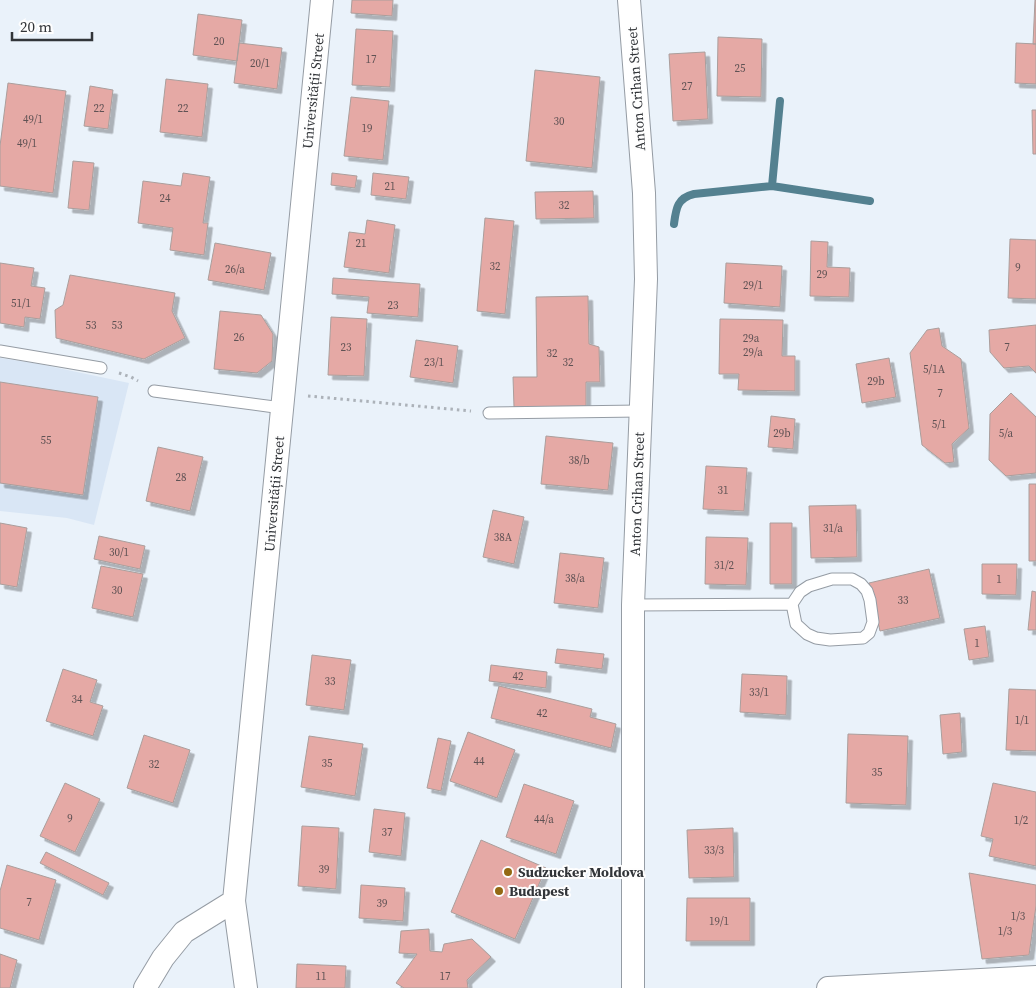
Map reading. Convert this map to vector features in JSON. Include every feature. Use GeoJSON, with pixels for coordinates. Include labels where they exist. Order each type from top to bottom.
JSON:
{"type":"FeatureCollection","features":[{"type":"Feature","properties":{"kind":"street","name":"Universității Street"},"geometry":{"type":"LineString","coordinates":[[246,988],[234,901],[322,0]]}},
{"type":"Feature","properties":{"kind":"street","name":"Anton Crihan Street"},"geometry":{"type":"LineString","coordinates":[[629,0],[644,193],[646,279],[633,605],[633,988]]}},
{"type":"Feature","properties":{"kind":"street"},"geometry":{"type":"LineString","coordinates":[[145,988],[163,958],[184,932],[234,901]]}},
{"type":"Feature","properties":{"kind":"street"},"geometry":{"type":"LineString","coordinates":[[828,988],[1036,977]]}},
{"type":"Feature","properties":{"kind":"lane"},"geometry":{"type":"LineString","coordinates":[[0,351],[101,368]]}},
{"type":"Feature","properties":{"kind":"lane"},"geometry":{"type":"LineString","coordinates":[[154,391],[283,401]]}},
{"type":"Feature","properties":{"kind":"lane"},"geometry":{"type":"LineString","coordinates":[[489,413],[640,410]]}},
{"type":"Feature","properties":{"kind":"lane"},"geometry":{"type":"LineString","coordinates":[[832,579],[852,579],[866,591],[870,600],[873,622],[869,633],[863,638],[830,640],[816,638],[807,634],[796,624],[792,604],[800,592],[809,586],[832,579]]}},
{"type":"Feature","properties":{"kind":"lane"},"geometry":{"type":"LineString","coordinates":[[633,605],[792,604]]}},
{"type":"Feature","properties":{"kind":"path"},"geometry":{"type":"LineString","coordinates":[[101,368],[131,377],[154,391]]}},
{"type":"Feature","properties":{"kind":"path"},"geometry":{"type":"LineString","coordinates":[[283,401],[489,413]]}},
{"type":"Feature","properties":{"kind":"shaded area"},"geometry":{"type":"Polygon","coordinates":[[[0,358],[39,364],[129,383],[94,525],[67,518],[0,511],[0,358]]]}},
{"type":"Feature","properties":{"kind":"building"},"geometry":{"type":"Polygon","coordinates":[[[352,0],[393,0],[392,16],[351,13],[352,0]]]}},
{"type":"Feature","properties":{"kind":"building"},"geometry":{"type":"Polygon","coordinates":[[[1035,0],[1036,44],[1033,44],[1035,0]]]}},
{"type":"Feature","properties":{"kind":"building"},"geometry":{"type":"Polygon","coordinates":[[[198,14],[242,20],[237,61],[193,55],[198,14]]]}},
{"type":"Feature","properties":{"kind":"building"},"geometry":{"type":"Polygon","coordinates":[[[356,29],[393,31],[390,87],[352,85],[356,29]]]}},
{"type":"Feature","properties":{"kind":"building"},"geometry":{"type":"Polygon","coordinates":[[[718,37],[762,39],[761,97],[717,96],[718,37]]]}},
{"type":"Feature","properties":{"kind":"building"},"geometry":{"type":"Polygon","coordinates":[[[239,43],[282,48],[277,89],[234,83],[239,43]]]}},
{"type":"Feature","properties":{"kind":"building"},"geometry":{"type":"Polygon","coordinates":[[[1016,43],[1036,44],[1036,84],[1015,83],[1016,43]]]}},
{"type":"Feature","properties":{"kind":"building"},"geometry":{"type":"Polygon","coordinates":[[[705,52],[708,119],[673,121],[669,54],[705,52]]]}},
{"type":"Feature","properties":{"kind":"building"},"geometry":{"type":"Polygon","coordinates":[[[535,70],[600,77],[592,168],[526,161],[535,70]]]}},
{"type":"Feature","properties":{"kind":"building"},"geometry":{"type":"Polygon","coordinates":[[[166,79],[208,84],[202,137],[160,132],[166,79]]]}},
{"type":"Feature","properties":{"kind":"building"},"geometry":{"type":"Polygon","coordinates":[[[8,83],[66,91],[53,193],[0,186],[0,146],[8,83]]]}},
{"type":"Feature","properties":{"kind":"building"},"geometry":{"type":"Polygon","coordinates":[[[90,86],[113,90],[108,129],[84,126],[90,86]]]}},
{"type":"Feature","properties":{"kind":"building"},"geometry":{"type":"Polygon","coordinates":[[[351,97],[389,101],[383,160],[344,156],[351,97]]]}},
{"type":"Feature","properties":{"kind":"building"},"geometry":{"type":"Polygon","coordinates":[[[1032,110],[1036,110],[1036,154],[1033,154],[1032,110]]]}},
{"type":"Feature","properties":{"kind":"building"},"geometry":{"type":"Polygon","coordinates":[[[73,161],[94,163],[89,210],[68,208],[73,161]]]}},
{"type":"Feature","properties":{"kind":"building"},"geometry":{"type":"Polygon","coordinates":[[[183,173],[210,177],[203,223],[208,223],[204,255],[170,250],[173,228],[138,223],[143,181],[181,186],[183,173]]]}},
{"type":"Feature","properties":{"kind":"building"},"geometry":{"type":"Polygon","coordinates":[[[332,173],[357,176],[355,188],[331,185],[332,173]]]}},
{"type":"Feature","properties":{"kind":"building"},"geometry":{"type":"Polygon","coordinates":[[[373,173],[409,177],[406,199],[371,195],[373,173]]]}},
{"type":"Feature","properties":{"kind":"building"},"geometry":{"type":"Polygon","coordinates":[[[593,191],[594,218],[536,219],[535,192],[593,191]]]}},
{"type":"Feature","properties":{"kind":"building"},"geometry":{"type":"Polygon","coordinates":[[[485,218],[514,221],[505,314],[477,311],[485,218]]]}},
{"type":"Feature","properties":{"kind":"building"},"geometry":{"type":"Polygon","coordinates":[[[367,220],[395,225],[389,273],[344,267],[349,232],[365,234],[367,220]]]}},
{"type":"Feature","properties":{"kind":"building"},"geometry":{"type":"Polygon","coordinates":[[[1010,239],[1036,240],[1036,299],[1008,298],[1010,239]]]}},
{"type":"Feature","properties":{"kind":"building"},"geometry":{"type":"Polygon","coordinates":[[[811,241],[828,242],[827,267],[850,268],[849,297],[810,296],[811,241]]]}},
{"type":"Feature","properties":{"kind":"building"},"geometry":{"type":"Polygon","coordinates":[[[215,243],[271,253],[264,290],[208,280],[215,243]]]}},
{"type":"Feature","properties":{"kind":"building"},"geometry":{"type":"Polygon","coordinates":[[[0,263],[34,268],[31,286],[45,288],[40,319],[25,317],[24,327],[0,323],[0,263]]]}},
{"type":"Feature","properties":{"kind":"building"},"geometry":{"type":"Polygon","coordinates":[[[726,263],[782,266],[780,307],[724,303],[726,263]]]}},
{"type":"Feature","properties":{"kind":"building"},"geometry":{"type":"Polygon","coordinates":[[[70,275],[175,293],[172,311],[185,338],[144,359],[56,338],[55,310],[63,305],[70,275]]]}},
{"type":"Feature","properties":{"kind":"building"},"geometry":{"type":"Polygon","coordinates":[[[333,278],[420,284],[418,317],[367,313],[369,297],[332,294],[333,278]]]}},
{"type":"Feature","properties":{"kind":"building"},"geometry":{"type":"Polygon","coordinates":[[[588,296],[589,344],[599,347],[600,382],[586,382],[586,406],[514,407],[513,377],[537,377],[536,297],[588,296]]]}},
{"type":"Feature","properties":{"kind":"building"},"geometry":{"type":"Polygon","coordinates":[[[220,311],[261,315],[273,334],[272,361],[257,373],[214,369],[220,311]]]}},
{"type":"Feature","properties":{"kind":"building"},"geometry":{"type":"Polygon","coordinates":[[[331,317],[367,319],[364,376],[328,375],[331,317]]]}},
{"type":"Feature","properties":{"kind":"building"},"geometry":{"type":"Polygon","coordinates":[[[720,319],[783,320],[782,356],[795,356],[795,391],[738,390],[739,374],[719,374],[720,319]]]}},
{"type":"Feature","properties":{"kind":"building"},"geometry":{"type":"Polygon","coordinates":[[[1036,325],[1036,373],[1029,366],[1004,368],[990,352],[989,330],[1036,325]]]}},
{"type":"Feature","properties":{"kind":"building"},"geometry":{"type":"Polygon","coordinates":[[[939,328],[942,346],[961,359],[969,428],[952,444],[954,462],[945,463],[922,445],[910,353],[927,330],[939,328]]]}},
{"type":"Feature","properties":{"kind":"building"},"geometry":{"type":"Polygon","coordinates":[[[416,340],[458,346],[453,383],[410,377],[416,340]]]}},
{"type":"Feature","properties":{"kind":"building"},"geometry":{"type":"Polygon","coordinates":[[[889,358],[896,397],[862,403],[856,364],[889,358]]]}},
{"type":"Feature","properties":{"kind":"building"},"geometry":{"type":"Polygon","coordinates":[[[0,382],[98,397],[83,495],[0,483],[0,382]]]}},
{"type":"Feature","properties":{"kind":"building"},"geometry":{"type":"Polygon","coordinates":[[[1011,393],[1036,417],[1036,473],[1006,476],[989,460],[990,414],[1011,393]]]}},
{"type":"Feature","properties":{"kind":"building"},"geometry":{"type":"Polygon","coordinates":[[[771,416],[795,419],[793,449],[768,447],[771,416]]]}},
{"type":"Feature","properties":{"kind":"building"},"geometry":{"type":"Polygon","coordinates":[[[546,436],[613,443],[608,490],[541,484],[546,436]]]}},
{"type":"Feature","properties":{"kind":"building"},"geometry":{"type":"Polygon","coordinates":[[[158,447],[203,457],[190,511],[146,501],[158,447]]]}},
{"type":"Feature","properties":{"kind":"building"},"geometry":{"type":"Polygon","coordinates":[[[706,466],[747,468],[744,511],[703,509],[706,466]]]}},
{"type":"Feature","properties":{"kind":"building"},"geometry":{"type":"Polygon","coordinates":[[[1029,484],[1036,484],[1036,561],[1029,561],[1029,484]]]}},
{"type":"Feature","properties":{"kind":"building"},"geometry":{"type":"Polygon","coordinates":[[[856,505],[857,557],[811,558],[809,506],[856,505]]]}},
{"type":"Feature","properties":{"kind":"building"},"geometry":{"type":"Polygon","coordinates":[[[493,510],[524,517],[514,564],[483,557],[493,510]]]}},
{"type":"Feature","properties":{"kind":"building"},"geometry":{"type":"Polygon","coordinates":[[[0,523],[27,528],[17,587],[0,584],[0,523]]]}},
{"type":"Feature","properties":{"kind":"building"},"geometry":{"type":"Polygon","coordinates":[[[770,523],[792,523],[792,584],[770,584],[770,523]]]}},
{"type":"Feature","properties":{"kind":"building"},"geometry":{"type":"Polygon","coordinates":[[[99,536],[145,546],[140,569],[94,559],[99,536]]]}},
{"type":"Feature","properties":{"kind":"building"},"geometry":{"type":"Polygon","coordinates":[[[706,537],[748,538],[746,585],[705,584],[706,537]]]}},
{"type":"Feature","properties":{"kind":"building"},"geometry":{"type":"Polygon","coordinates":[[[560,553],[604,558],[598,608],[554,603],[560,553]]]}},
{"type":"Feature","properties":{"kind":"building"},"geometry":{"type":"Polygon","coordinates":[[[982,564],[1017,564],[1016,595],[982,594],[982,564]]]}},
{"type":"Feature","properties":{"kind":"building"},"geometry":{"type":"Polygon","coordinates":[[[101,566],[143,574],[133,617],[92,608],[101,566]]]}},
{"type":"Feature","properties":{"kind":"building"},"geometry":{"type":"Polygon","coordinates":[[[929,569],[940,618],[880,631],[869,583],[929,569]]]}},
{"type":"Feature","properties":{"kind":"building"},"geometry":{"type":"Polygon","coordinates":[[[1032,591],[1036,592],[1036,630],[1028,630],[1032,591]]]}},
{"type":"Feature","properties":{"kind":"building"},"geometry":{"type":"Polygon","coordinates":[[[985,626],[989,657],[969,660],[964,629],[985,626]]]}},
{"type":"Feature","properties":{"kind":"building"},"geometry":{"type":"Polygon","coordinates":[[[557,649],[604,654],[602,669],[555,663],[557,649]]]}},
{"type":"Feature","properties":{"kind":"building"},"geometry":{"type":"Polygon","coordinates":[[[312,655],[351,660],[344,710],[306,705],[312,655]]]}},
{"type":"Feature","properties":{"kind":"building"},"geometry":{"type":"Polygon","coordinates":[[[491,665],[547,672],[546,688],[489,681],[491,665]]]}},
{"type":"Feature","properties":{"kind":"building"},"geometry":{"type":"Polygon","coordinates":[[[63,669],[97,680],[90,702],[103,706],[93,736],[46,721],[63,669]]]}},
{"type":"Feature","properties":{"kind":"building"},"geometry":{"type":"Polygon","coordinates":[[[742,674],[787,676],[786,715],[740,712],[742,674]]]}},
{"type":"Feature","properties":{"kind":"building"},"geometry":{"type":"Polygon","coordinates":[[[499,686],[592,709],[590,717],[616,724],[611,748],[491,718],[499,686]]]}},
{"type":"Feature","properties":{"kind":"building"},"geometry":{"type":"Polygon","coordinates":[[[1009,689],[1036,690],[1036,751],[1006,750],[1009,689]]]}},
{"type":"Feature","properties":{"kind":"building"},"geometry":{"type":"Polygon","coordinates":[[[960,713],[962,752],[943,754],[940,715],[960,713]]]}},
{"type":"Feature","properties":{"kind":"building"},"geometry":{"type":"Polygon","coordinates":[[[468,732],[515,750],[497,798],[450,781],[468,732]]]}},
{"type":"Feature","properties":{"kind":"building"},"geometry":{"type":"Polygon","coordinates":[[[848,734],[908,736],[906,805],[846,803],[848,734]]]}},
{"type":"Feature","properties":{"kind":"building"},"geometry":{"type":"Polygon","coordinates":[[[144,735],[190,750],[173,803],[127,788],[144,735]]]}},
{"type":"Feature","properties":{"kind":"building"},"geometry":{"type":"Polygon","coordinates":[[[309,736],[363,744],[355,796],[301,787],[309,736]]]}},
{"type":"Feature","properties":{"kind":"building"},"geometry":{"type":"Polygon","coordinates":[[[438,738],[451,741],[441,791],[427,788],[438,738]]]}},
{"type":"Feature","properties":{"kind":"building"},"geometry":{"type":"Polygon","coordinates":[[[65,783],[100,799],[75,852],[40,836],[65,783]]]}},
{"type":"Feature","properties":{"kind":"building"},"geometry":{"type":"Polygon","coordinates":[[[993,783],[1036,792],[1036,866],[989,856],[993,839],[981,836],[993,783]]]}},
{"type":"Feature","properties":{"kind":"building"},"geometry":{"type":"Polygon","coordinates":[[[524,784],[574,801],[556,854],[506,837],[524,784]]]}},
{"type":"Feature","properties":{"kind":"building"},"geometry":{"type":"Polygon","coordinates":[[[374,809],[405,813],[401,856],[369,852],[374,809]]]}},
{"type":"Feature","properties":{"kind":"building"},"geometry":{"type":"Polygon","coordinates":[[[302,826],[339,828],[336,889],[298,886],[302,826]]]}},
{"type":"Feature","properties":{"kind":"building"},"geometry":{"type":"Polygon","coordinates":[[[733,828],[734,877],[689,878],[687,830],[733,828]]]}},
{"type":"Feature","properties":{"kind":"building"},"geometry":{"type":"Polygon","coordinates":[[[481,840],[546,868],[515,939],[451,912],[481,840]]]}},
{"type":"Feature","properties":{"kind":"building"},"geometry":{"type":"Polygon","coordinates":[[[46,852],[109,883],[103,895],[40,863],[46,852]]]}},
{"type":"Feature","properties":{"kind":"building"},"geometry":{"type":"Polygon","coordinates":[[[7,865],[56,880],[39,940],[0,928],[0,891],[7,865]]]}},
{"type":"Feature","properties":{"kind":"building"},"geometry":{"type":"Polygon","coordinates":[[[969,873],[1036,885],[1036,906],[1029,955],[982,959],[969,873]]]}},
{"type":"Feature","properties":{"kind":"building"},"geometry":{"type":"Polygon","coordinates":[[[361,885],[405,888],[403,921],[359,918],[361,885]]]}},
{"type":"Feature","properties":{"kind":"building"},"geometry":{"type":"Polygon","coordinates":[[[687,898],[750,898],[750,941],[686,941],[687,898]]]}},
{"type":"Feature","properties":{"kind":"building"},"geometry":{"type":"Polygon","coordinates":[[[429,929],[430,951],[442,952],[444,944],[472,939],[491,957],[467,980],[468,988],[404,988],[396,983],[417,954],[399,953],[401,931],[429,929]]]}},
{"type":"Feature","properties":{"kind":"building"},"geometry":{"type":"Polygon","coordinates":[[[0,954],[17,960],[10,988],[0,988],[0,954]]]}},
{"type":"Feature","properties":{"kind":"building"},"geometry":{"type":"Polygon","coordinates":[[[297,964],[346,966],[345,988],[296,988],[297,964]]]}},
{"type":"Feature","properties":{"kind":"waterway"},"geometry":{"type":"LineString","coordinates":[[772,186],[780,101]]}},
{"type":"Feature","properties":{"kind":"waterway"},"geometry":{"type":"LineString","coordinates":[[674,224],[678,205],[684,198],[694,194],[772,186],[870,201]]}},
{"type":"Feature","properties":{"kind":"place","name":"Sudzucker Moldova"},"geometry":{"type":"Point","coordinates":[508,872]}},
{"type":"Feature","properties":{"kind":"place","name":"Budapest"},"geometry":{"type":"Point","coordinates":[499,891]}}]}
